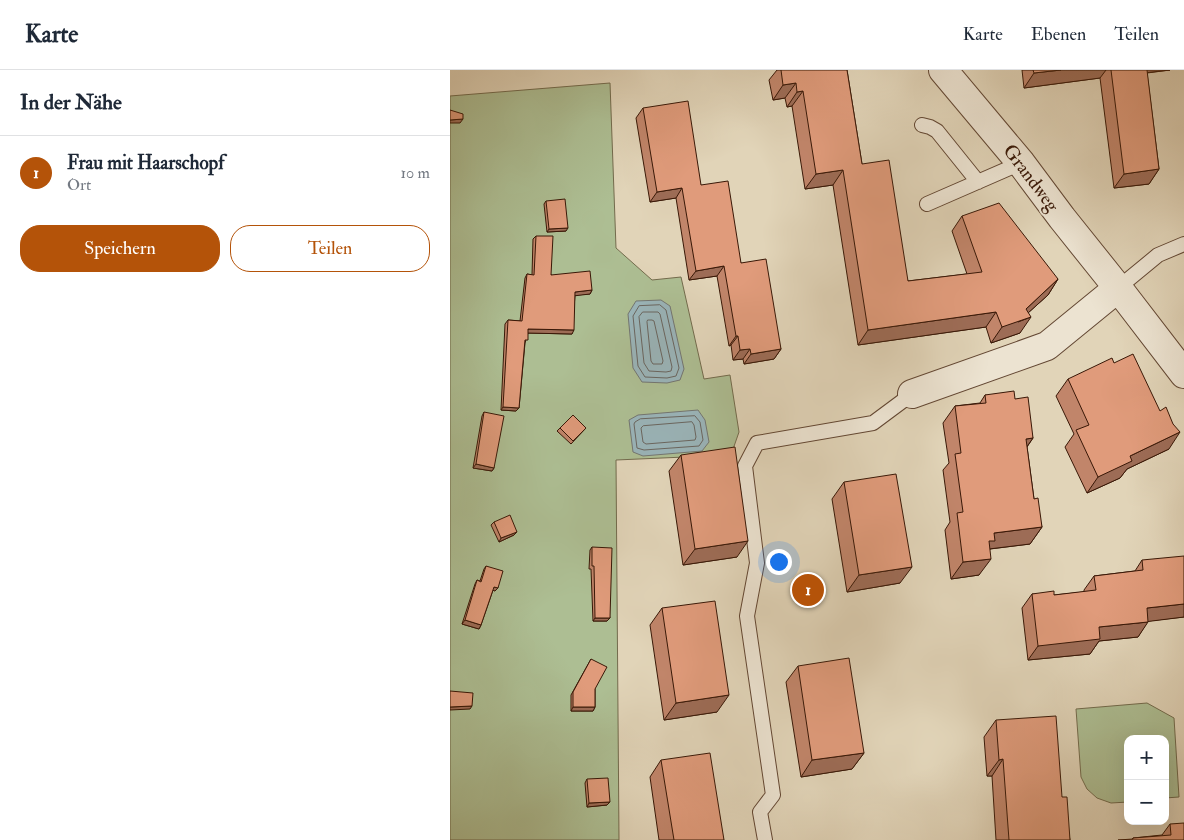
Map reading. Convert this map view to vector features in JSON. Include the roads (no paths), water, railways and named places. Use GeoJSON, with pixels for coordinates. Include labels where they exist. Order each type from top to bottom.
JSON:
{"type":"FeatureCollection","features":[{"type":"Feature","properties":{"kind":"street","name":"Grandweg"},"geometry":{"type":"LineString","coordinates":[[943,70],[1021,163],[1184,374]]}},
{"type":"Feature","properties":{"kind":"street"},"geometry":{"type":"LineString","coordinates":[[912,394],[1047,346],[1118,288]]}},
{"type":"Feature","properties":{"kind":"lane"},"geometry":{"type":"LineString","coordinates":[[922,125],[937,130],[978,182]]}},
{"type":"Feature","properties":{"kind":"lane"},"geometry":{"type":"LineString","coordinates":[[927,204],[1021,163]]}},
{"type":"Feature","properties":{"kind":"lane"},"geometry":{"type":"LineString","coordinates":[[1118,288],[1158,255],[1184,244]]}},
{"type":"Feature","properties":{"kind":"lane"},"geometry":{"type":"LineString","coordinates":[[765,840],[760,812],[773,795],[746,616],[757,563],[745,466],[757,442],[873,423],[912,394]]}},
{"type":"Feature","properties":{"kind":"water"},"geometry":{"type":"Polygon","coordinates":[[[661,300],[670,306],[684,369],[680,380],[667,383],[642,382],[633,368],[628,314],[636,301],[661,300]]]}},
{"type":"Feature","properties":{"kind":"water"},"geometry":{"type":"Polygon","coordinates":[[[698,410],[705,420],[709,442],[702,451],[643,456],[633,452],[629,420],[638,415],[698,410]]]}},
{"type":"Feature","properties":{"kind":"place","name":"Frau mit Haarschopf"},"geometry":{"type":"Point","coordinates":[808,590]}}]}
